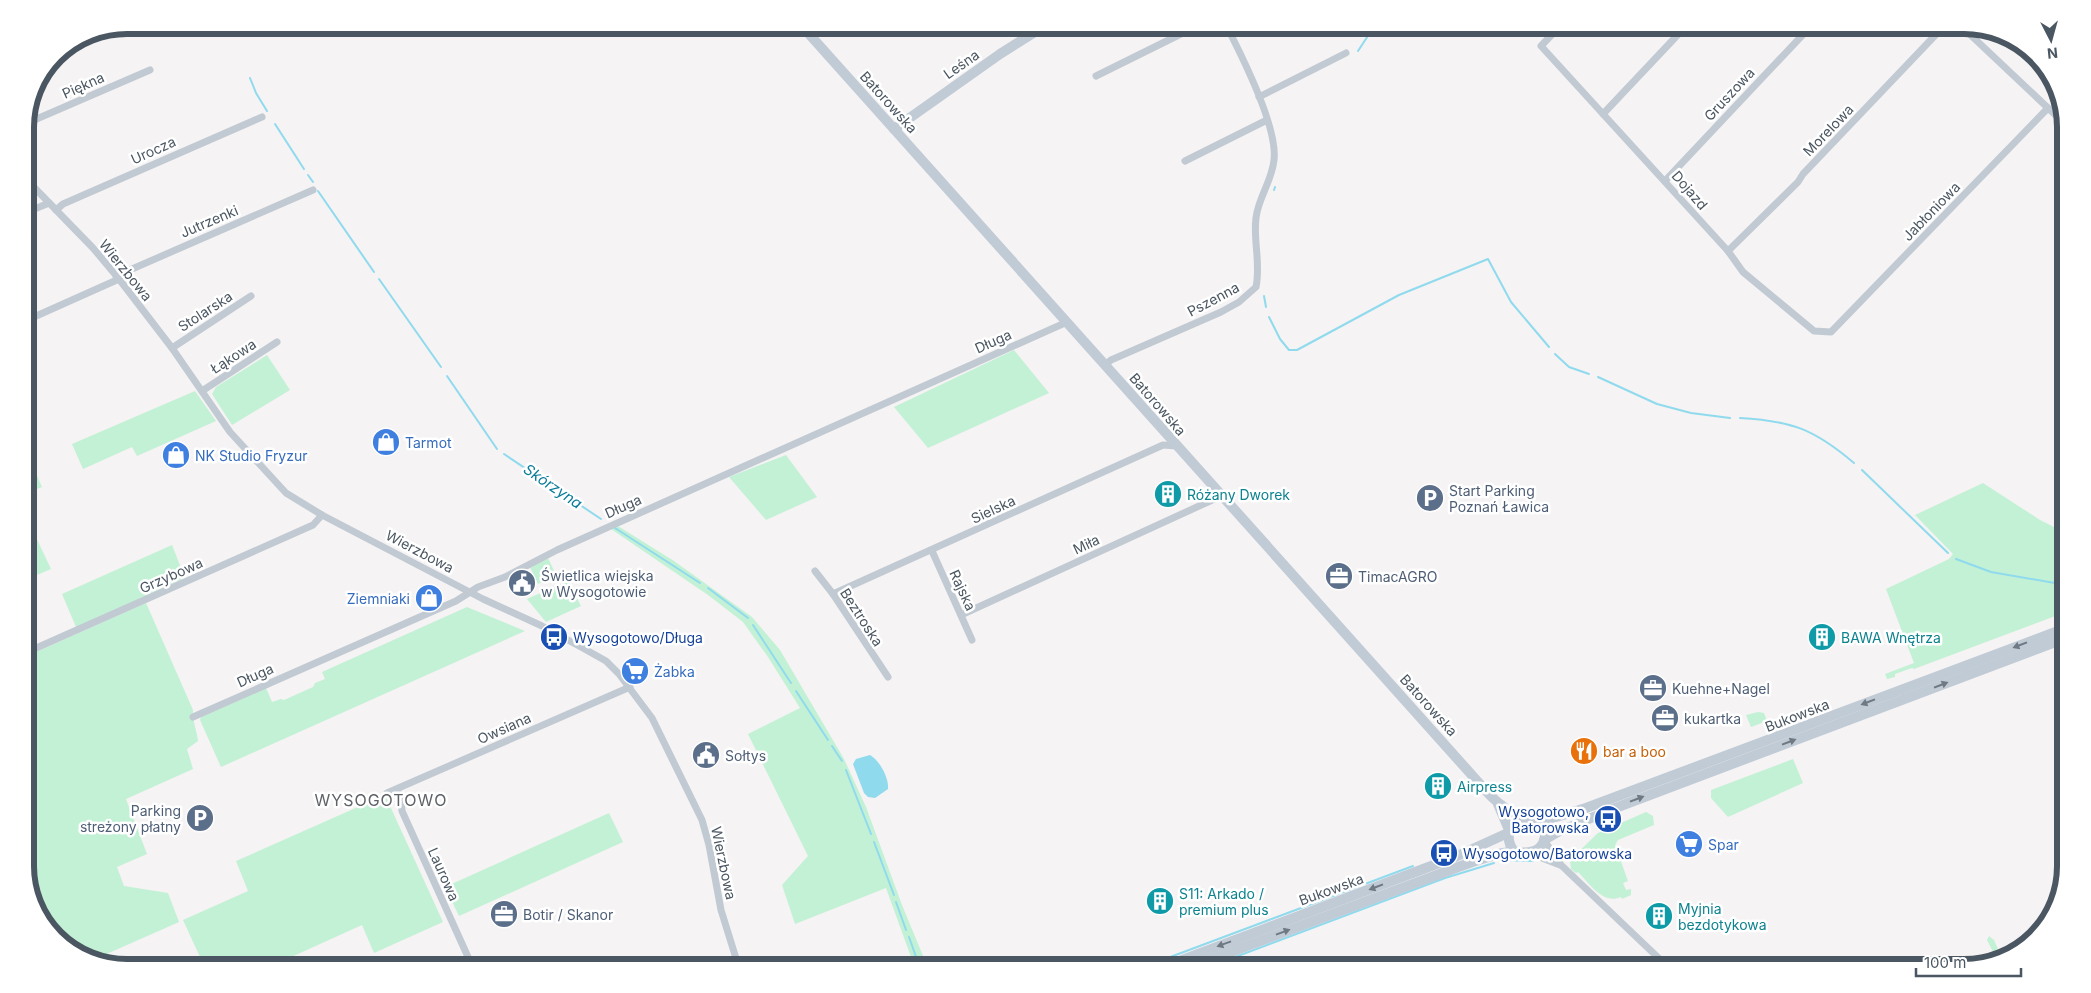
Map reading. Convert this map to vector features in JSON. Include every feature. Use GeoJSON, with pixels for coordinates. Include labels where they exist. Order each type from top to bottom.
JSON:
{"type":"FeatureCollection","features":[{"type":"Feature","properties":{"kind":"main road","name":"Leśna"},"geometry":{"type":"LineString","coordinates":[[894,129],[992,59],[1032,34]]}},
{"type":"Feature","properties":{"kind":"main road","name":"Batorowska"},"geometry":{"type":"LineString","coordinates":[[810,35],[1496,801],[1514,814],[1531,818]]}},
{"type":"Feature","properties":{"kind":"main road","name":"Bukowska"},"geometry":{"type":"LineString","coordinates":[[1531,818],[1556,817],[1604,801],[2057,631]]}},
{"type":"Feature","properties":{"kind":"main road","name":"Bukowska"},"geometry":{"type":"LineString","coordinates":[[1544,840],[1610,810],[2057,641]]}},
{"type":"Feature","properties":{"kind":"main road","name":"Batorowska"},"geometry":{"type":"LineString","coordinates":[[1496,801],[1510,832]]}},
{"type":"Feature","properties":{"kind":"main road"},"geometry":{"type":"LineString","coordinates":[[1531,818],[1543,824],[1544,840],[1540,848],[1529,853],[1514,852],[1510,845],[1510,832],[1516,822],[1531,818]]}},
{"type":"Feature","properties":{"kind":"main road","name":"Bukowska"},"geometry":{"type":"LineString","coordinates":[[1185,959],[1455,858],[1510,832]]}},
{"type":"Feature","properties":{"kind":"main road","name":"Bukowska"},"geometry":{"type":"LineString","coordinates":[[1212,959],[1461,866],[1503,853],[1514,852]]}},
{"type":"Feature","properties":{"kind":"street"},"geometry":{"type":"LineString","coordinates":[[1096,76],[1181,34]]}},
{"type":"Feature","properties":{"kind":"street","name":"Pszenna"},"geometry":{"type":"LineString","coordinates":[[1105,365],[1111,360],[1221,312],[1239,302],[1256,287],[1258,265],[1255,229],[1256,216],[1271,175],[1274,159],[1274,141],[1259,97],[1230,34]]}},
{"type":"Feature","properties":{"kind":"street","name":"Dojazd"},"geometry":{"type":"LineString","coordinates":[[1553,34],[1542,46],[1728,251],[1743,272],[1814,331],[1831,332]]}},
{"type":"Feature","properties":{"kind":"street"},"geometry":{"type":"LineString","coordinates":[[1603,114],[1679,34]]}},
{"type":"Feature","properties":{"kind":"street","name":"Gruszowa"},"geometry":{"type":"LineString","coordinates":[[1665,181],[1804,34]]}},
{"type":"Feature","properties":{"kind":"street","name":"Morelowa"},"geometry":{"type":"LineString","coordinates":[[1728,251],[1798,182],[1803,174],[1936,34]]}},
{"type":"Feature","properties":{"kind":"street"},"geometry":{"type":"LineString","coordinates":[[1970,34],[2056,116]]}},
{"type":"Feature","properties":{"kind":"street"},"geometry":{"type":"LineString","coordinates":[[1259,97],[1346,53]]}},
{"type":"Feature","properties":{"kind":"street","name":"Piękna"},"geometry":{"type":"LineString","coordinates":[[34,120],[150,70]]}},
{"type":"Feature","properties":{"kind":"street","name":"Jabłoniowa"},"geometry":{"type":"LineString","coordinates":[[1831,332],[2048,108]]}},
{"type":"Feature","properties":{"kind":"street","name":"Urocza"},"geometry":{"type":"LineString","coordinates":[[56,210],[63,204],[262,116]]}},
{"type":"Feature","properties":{"kind":"street"},"geometry":{"type":"LineString","coordinates":[[1185,161],[1267,120]]}},
{"type":"Feature","properties":{"kind":"street","name":"Wierzbowa"},"geometry":{"type":"LineString","coordinates":[[34,187],[93,248],[172,348],[234,437],[279,487],[292,498],[508,612],[542,626],[593,653],[612,666],[630,687],[658,728],[702,820],[709,845],[721,910],[736,959]]}},
{"type":"Feature","properties":{"kind":"street","name":"Jutrzenki"},"geometry":{"type":"LineString","coordinates":[[34,317],[117,277],[313,190]]}},
{"type":"Feature","properties":{"kind":"street"},"geometry":{"type":"LineString","coordinates":[[34,209],[49,203]]}},
{"type":"Feature","properties":{"kind":"street","name":"Stolarska"},"geometry":{"type":"LineString","coordinates":[[172,348],[251,296]]}},
{"type":"Feature","properties":{"kind":"street","name":"Długa"},"geometry":{"type":"LineString","coordinates":[[192,717],[456,601],[470,592],[557,550],[1067,322]]}},
{"type":"Feature","properties":{"kind":"street","name":"Łąkowa"},"geometry":{"type":"LineString","coordinates":[[202,391],[277,342]]}},
{"type":"Feature","properties":{"kind":"street"},"geometry":{"type":"LineString","coordinates":[[1163,445],[1166,434]]}},
{"type":"Feature","properties":{"kind":"street","name":"Sielska"},"geometry":{"type":"LineString","coordinates":[[833,594],[932,551],[1163,445],[1177,446]]}},
{"type":"Feature","properties":{"kind":"street","name":"Miła"},"geometry":{"type":"LineString","coordinates":[[961,615],[1221,496]]}},
{"type":"Feature","properties":{"kind":"street","name":"Grzybowa"},"geometry":{"type":"LineString","coordinates":[[34,649],[313,525],[322,515]]}},
{"type":"Feature","properties":{"kind":"street","name":"Rajska"},"geometry":{"type":"LineString","coordinates":[[932,551],[972,640]]}},
{"type":"Feature","properties":{"kind":"street","name":"Beztroska"},"geometry":{"type":"LineString","coordinates":[[815,571],[833,594],[888,677]]}},
{"type":"Feature","properties":{"kind":"street","name":"Owsiana"},"geometry":{"type":"LineString","coordinates":[[387,793],[630,687]]}},
{"type":"Feature","properties":{"kind":"street","name":"Laurowa"},"geometry":{"type":"LineString","coordinates":[[396,789],[401,799],[402,811],[469,959]]}},
{"type":"Feature","properties":{"kind":"street"},"geometry":{"type":"LineString","coordinates":[[1544,840],[1560,865],[1659,959]]}},
{"type":"Feature","properties":{"kind":"street"},"geometry":{"type":"LineString","coordinates":[[1529,853],[1560,865]]}},
{"type":"Feature","properties":{"kind":"green space"},"geometry":{"type":"Polygon","coordinates":[[[1014,350],[1049,393],[928,448],[894,407],[1014,350]]]}},
{"type":"Feature","properties":{"kind":"green space"},"geometry":{"type":"Polygon","coordinates":[[[267,355],[290,390],[232,425],[212,394],[216,387],[267,355]]]}},
{"type":"Feature","properties":{"kind":"green space"},"geometry":{"type":"Polygon","coordinates":[[[195,391],[216,421],[137,456],[132,447],[83,469],[72,444],[195,391]]]}},
{"type":"Feature","properties":{"kind":"green space"},"geometry":{"type":"Polygon","coordinates":[[[786,455],[817,497],[766,520],[729,477],[786,455]]]}},
{"type":"Feature","properties":{"kind":"green space"},"geometry":{"type":"Polygon","coordinates":[[[34,469],[42,487],[34,490],[34,469]]]}},
{"type":"Feature","properties":{"kind":"green space"},"geometry":{"type":"Polygon","coordinates":[[[1983,483],[2040,520],[2057,528],[2057,615],[1914,669],[1895,674],[1895,677],[1887,679],[1885,674],[1914,663],[1886,589],[1949,559],[1953,554],[1915,515],[1983,483]]]}},
{"type":"Feature","properties":{"kind":"green space"},"geometry":{"type":"Polygon","coordinates":[[[618,526],[674,561],[752,617],[780,650],[844,759],[866,807],[924,959],[912,959],[886,888],[795,924],[782,885],[808,856],[748,734],[800,708],[768,657],[743,622],[708,595],[611,529],[618,526]]]}},
{"type":"Feature","properties":{"kind":"green space"},"geometry":{"type":"Polygon","coordinates":[[[34,533],[51,569],[34,576],[34,533]]]}},
{"type":"Feature","properties":{"kind":"green space"},"geometry":{"type":"Polygon","coordinates":[[[172,545],[185,578],[76,627],[62,594],[172,545]]]}},
{"type":"Feature","properties":{"kind":"green space"},"geometry":{"type":"Polygon","coordinates":[[[548,558],[556,575],[538,584],[530,567],[548,558]]]}},
{"type":"Feature","properties":{"kind":"green space"},"geometry":{"type":"Polygon","coordinates":[[[568,581],[581,606],[546,622],[527,599],[568,581]]]}},
{"type":"Feature","properties":{"kind":"green space"},"geometry":{"type":"Polygon","coordinates":[[[146,603],[193,710],[198,741],[187,749],[193,769],[126,799],[147,854],[117,867],[124,886],[168,893],[179,922],[102,956],[80,947],[57,928],[43,908],[36,885],[34,873],[34,653],[146,603]]]}},
{"type":"Feature","properties":{"kind":"green space"},"geometry":{"type":"Polygon","coordinates":[[[467,607],[525,631],[221,767],[200,720],[201,717],[266,688],[272,702],[284,700],[313,687],[315,683],[325,679],[322,672],[467,607]]]}},
{"type":"Feature","properties":{"kind":"green space"},"geometry":{"type":"Polygon","coordinates":[[[1758,712],[1764,713],[1767,721],[1751,727],[1746,715],[1758,712]]]}},
{"type":"Feature","properties":{"kind":"green space"},"geometry":{"type":"Polygon","coordinates":[[[1793,759],[1803,783],[1728,817],[1711,798],[1711,790],[1793,759]]]}},
{"type":"Feature","properties":{"kind":"green space"},"geometry":{"type":"Polygon","coordinates":[[[385,795],[443,922],[374,953],[362,925],[287,959],[201,959],[183,920],[248,891],[236,861],[385,795]]]}},
{"type":"Feature","properties":{"kind":"green space"},"geometry":{"type":"Polygon","coordinates":[[[1646,812],[1653,816],[1654,825],[1618,840],[1615,845],[1628,881],[1623,883],[1626,890],[1631,889],[1631,895],[1622,899],[1621,897],[1614,899],[1603,896],[1578,872],[1576,873],[1571,869],[1570,860],[1598,833],[1646,812]]]}},
{"type":"Feature","properties":{"kind":"green space"},"geometry":{"type":"Polygon","coordinates":[[[609,813],[623,842],[459,916],[445,887],[609,813]]]}},
{"type":"Feature","properties":{"kind":"green space"},"geometry":{"type":"Polygon","coordinates":[[[1989,936],[1994,940],[1999,952],[1994,954],[1987,940],[1989,936]]]}},
{"type":"Feature","properties":{"kind":"water"},"geometry":{"type":"Polygon","coordinates":[[[870,755],[880,765],[888,785],[888,789],[875,798],[868,797],[864,793],[853,764],[856,759],[870,755]]]}},
{"type":"Feature","properties":{"kind":"waterway"},"geometry":{"type":"LineString","coordinates":[[1358,51],[1369,34]]}},
{"type":"Feature","properties":{"kind":"waterway","name":"Skórzyna"},"geometry":{"type":"LineString","coordinates":[[250,78],[256,93],[267,111]]}},
{"type":"Feature","properties":{"kind":"waterway","name":"Skórzyna"},"geometry":{"type":"LineString","coordinates":[[275,124],[304,169]]}},
{"type":"Feature","properties":{"kind":"waterway","name":"Skórzyna"},"geometry":{"type":"LineString","coordinates":[[308,175],[313,182]]}},
{"type":"Feature","properties":{"kind":"waterway","name":"Skórzyna"},"geometry":{"type":"LineString","coordinates":[[318,191],[374,272]]}},
{"type":"Feature","properties":{"kind":"waterway"},"geometry":{"type":"LineString","coordinates":[[1269,317],[1280,339],[1289,350],[1297,350],[1399,295],[1488,259],[1511,302],[1549,347]]}},
{"type":"Feature","properties":{"kind":"waterway","name":"Skórzyna"},"geometry":{"type":"LineString","coordinates":[[379,279],[441,367]]}},
{"type":"Feature","properties":{"kind":"waterway"},"geometry":{"type":"LineString","coordinates":[[1264,296],[1266,307]]}},
{"type":"Feature","properties":{"kind":"waterway"},"geometry":{"type":"LineString","coordinates":[[1555,354],[1569,367],[1589,374]]}},
{"type":"Feature","properties":{"kind":"waterway","name":"Skórzyna"},"geometry":{"type":"LineString","coordinates":[[447,376],[497,449]]}},
{"type":"Feature","properties":{"kind":"waterway"},"geometry":{"type":"LineString","coordinates":[[1598,377],[1657,404],[1691,413],[1730,418]]}},
{"type":"Feature","properties":{"kind":"waterway"},"geometry":{"type":"LineString","coordinates":[[1740,418],[1758,419],[1802,429],[1827,442],[1854,463]]}},
{"type":"Feature","properties":{"kind":"waterway","name":"Skórzyna"},"geometry":{"type":"LineString","coordinates":[[504,454],[601,519]]}},
{"type":"Feature","properties":{"kind":"waterway"},"geometry":{"type":"LineString","coordinates":[[1862,470],[1948,553]]}},
{"type":"Feature","properties":{"kind":"waterway","name":"Skórzyna"},"geometry":{"type":"LineString","coordinates":[[615,528],[700,583]]}},
{"type":"Feature","properties":{"kind":"waterway"},"geometry":{"type":"LineString","coordinates":[[1956,559],[1991,572],[2057,583]]}},
{"type":"Feature","properties":{"kind":"waterway","name":"Skórzyna"},"geometry":{"type":"LineString","coordinates":[[708,588],[748,618]]}},
{"type":"Feature","properties":{"kind":"waterway","name":"Skórzyna"},"geometry":{"type":"LineString","coordinates":[[753,625],[791,683]]}},
{"type":"Feature","properties":{"kind":"waterway","name":"Skórzyna"},"geometry":{"type":"LineString","coordinates":[[796,691],[828,740]]}},
{"type":"Feature","properties":{"kind":"waterway","name":"Skórzyna"},"geometry":{"type":"LineString","coordinates":[[832,746],[842,761]]}},
{"type":"Feature","properties":{"kind":"waterway","name":"Skórzyna"},"geometry":{"type":"LineString","coordinates":[[846,770],[871,834]]}},
{"type":"Feature","properties":{"kind":"waterway","name":"Skórzyna"},"geometry":{"type":"LineString","coordinates":[[874,842],[894,895]]}},
{"type":"Feature","properties":{"kind":"waterway"},"geometry":{"type":"LineString","coordinates":[[1505,860],[1533,861]]}},
{"type":"Feature","properties":{"kind":"waterway"},"geometry":{"type":"LineString","coordinates":[[1230,959],[1445,878],[1494,863]]}},
{"type":"Feature","properties":{"kind":"waterway"},"geometry":{"type":"LineString","coordinates":[[1165,959],[1413,866]]}},
{"type":"Feature","properties":{"kind":"waterway","name":"Skórzyna"},"geometry":{"type":"LineString","coordinates":[[896,902],[906,930]]}},
{"type":"Feature","properties":{"kind":"waterway","name":"Skórzyna"},"geometry":{"type":"LineString","coordinates":[[909,937],[917,959]]}},
{"type":"Feature","properties":{"kind":"place","name":"Tarmot"},"geometry":{"type":"Point","coordinates":[386,442]}},
{"type":"Feature","properties":{"kind":"place","name":"NK Studio Fryzur"},"geometry":{"type":"Point","coordinates":[176,455]}},
{"type":"Feature","properties":{"kind":"place","name":"Różany Dworek"},"geometry":{"type":"Point","coordinates":[1168,494]}},
{"type":"Feature","properties":{"kind":"place","name":"Start Parking Poznań Ławica"},"geometry":{"type":"Point","coordinates":[1430,498]}},
{"type":"Feature","properties":{"kind":"place","name":"TimacAGRO"},"geometry":{"type":"Point","coordinates":[1339,576]}},
{"type":"Feature","properties":{"kind":"place","name":"Świetlica wiejska w Wysogotowie"},"geometry":{"type":"Point","coordinates":[522,583]}},
{"type":"Feature","properties":{"kind":"place","name":"Ziemniaki"},"geometry":{"type":"Point","coordinates":[429,598]}},
{"type":"Feature","properties":{"kind":"place","name":"Wysogotowo/Długa"},"geometry":{"type":"Point","coordinates":[554,637]}},
{"type":"Feature","properties":{"kind":"place","name":"BAWA Wnętrza"},"geometry":{"type":"Point","coordinates":[1822,637]}},
{"type":"Feature","properties":{"kind":"place","name":"Żabka"},"geometry":{"type":"Point","coordinates":[635,671]}},
{"type":"Feature","properties":{"kind":"place","name":"Kuehne+Nagel"},"geometry":{"type":"Point","coordinates":[1653,688]}},
{"type":"Feature","properties":{"kind":"place","name":"kukartka"},"geometry":{"type":"Point","coordinates":[1665,718]}},
{"type":"Feature","properties":{"kind":"place","name":"bar a boo"},"geometry":{"type":"Point","coordinates":[1584,751]}},
{"type":"Feature","properties":{"kind":"place","name":"Sołtys"},"geometry":{"type":"Point","coordinates":[706,755]}},
{"type":"Feature","properties":{"kind":"place","name":"Airpress"},"geometry":{"type":"Point","coordinates":[1438,786]}},
{"type":"Feature","properties":{"kind":"place","name":"Parking streżony płatny"},"geometry":{"type":"Point","coordinates":[200,818]}},
{"type":"Feature","properties":{"kind":"place","name":"Wysogotowo, Batorowska"},"geometry":{"type":"Point","coordinates":[1608,819]}},
{"type":"Feature","properties":{"kind":"place","name":"Spar"},"geometry":{"type":"Point","coordinates":[1689,844]}},
{"type":"Feature","properties":{"kind":"place","name":"Wysogotowo/Batorowska"},"geometry":{"type":"Point","coordinates":[1444,853]}},
{"type":"Feature","properties":{"kind":"place","name":"S11: Arkado / premium plus"},"geometry":{"type":"Point","coordinates":[1160,901]}},
{"type":"Feature","properties":{"kind":"place","name":"Botir / Skanor"},"geometry":{"type":"Point","coordinates":[504,914]}},
{"type":"Feature","properties":{"kind":"place","name":"Myjnia bezdotykowa"},"geometry":{"type":"Point","coordinates":[1659,916]}},
{"type":"Feature","properties":{"kind":"district","name":"WYSOGOTOWO"},"geometry":{"type":"Point","coordinates":[381,800]}}]}
